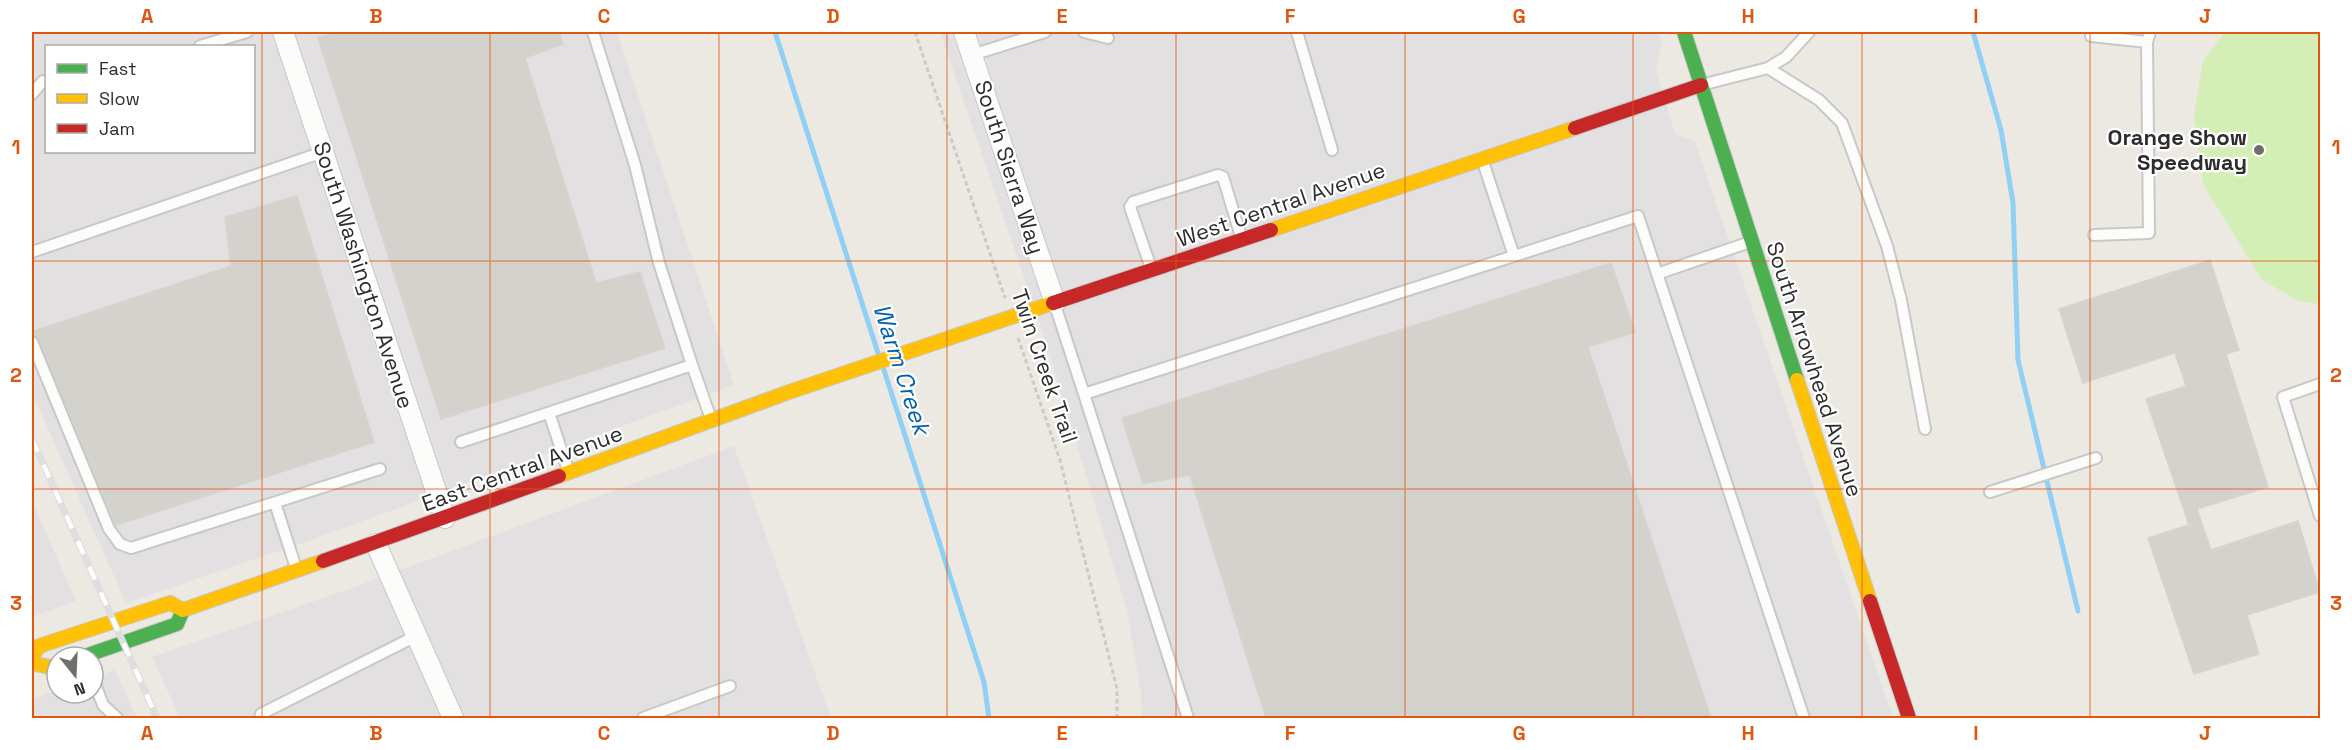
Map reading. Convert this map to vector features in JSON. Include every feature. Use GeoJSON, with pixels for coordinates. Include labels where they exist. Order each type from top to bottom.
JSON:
{"type":"FeatureCollection","features":[{"type":"Feature","properties":{"kind":"street","name":"South Washington Avenue"},"geometry":{"type":"LineString","coordinates":[[283,32],[445,519]]}},
{"type":"Feature","properties":{"kind":"street","name":"South Sierra Way"},"geometry":{"type":"LineString","coordinates":[[964,32],[1055,303]]}},
{"type":"Feature","properties":{"kind":"street","name":"South Arrowhead Avenue"},"geometry":{"type":"LineString","coordinates":[[1684,32],[1909,718]]}},
{"type":"Feature","properties":{"kind":"street","name":"West Central Avenue"},"geometry":{"type":"LineString","coordinates":[[875,363],[1701,85]]}},
{"type":"Feature","properties":{"kind":"street","name":"East Central Avenue"},"geometry":{"type":"LineString","coordinates":[[105,650],[177,624],[183,610],[376,544],[711,420],[875,363]]}},
{"type":"Feature","properties":{"kind":"street"},"geometry":{"type":"LineString","coordinates":[[376,544],[453,718]]}},
{"type":"Feature","properties":{"kind":"street","name":"East Central Avenue"},"geometry":{"type":"LineString","coordinates":[[32,657],[39,646],[170,603],[183,610]]}},
{"type":"Feature","properties":{"kind":"lane"},"geometry":{"type":"LineString","coordinates":[[203,45],[248,32]]}},
{"type":"Feature","properties":{"kind":"lane"},"geometry":{"type":"LineString","coordinates":[[593,32],[635,165],[659,263],[711,420]]}},
{"type":"Feature","properties":{"kind":"lane"},"geometry":{"type":"LineString","coordinates":[[972,55],[1045,32]]}},
{"type":"Feature","properties":{"kind":"lane"},"geometry":{"type":"LineString","coordinates":[[1084,32],[1108,38]]}},
{"type":"Feature","properties":{"kind":"lane"},"geometry":{"type":"LineString","coordinates":[[1297,32],[1332,150]]}},
{"type":"Feature","properties":{"kind":"lane"},"geometry":{"type":"LineString","coordinates":[[1701,85],[1768,68],[1786,57],[1809,32]]}},
{"type":"Feature","properties":{"kind":"lane"},"geometry":{"type":"LineString","coordinates":[[2091,36],[2148,37],[2149,233],[2094,234]]}},
{"type":"Feature","properties":{"kind":"lane"},"geometry":{"type":"LineString","coordinates":[[1768,68],[1819,99],[1842,123],[1887,246],[1901,300],[1925,429]]}},
{"type":"Feature","properties":{"kind":"lane"},"geometry":{"type":"LineString","coordinates":[[32,79],[45,80]]}},
{"type":"Feature","properties":{"kind":"lane"},"geometry":{"type":"LineString","coordinates":[[32,94],[45,80]]}},
{"type":"Feature","properties":{"kind":"lane"},"geometry":{"type":"LineString","coordinates":[[32,252],[323,152]]}},
{"type":"Feature","properties":{"kind":"lane"},"geometry":{"type":"LineString","coordinates":[[1482,159],[1514,256]]}},
{"type":"Feature","properties":{"kind":"lane"},"geometry":{"type":"LineString","coordinates":[[1151,270],[1130,207],[1132,202],[1218,175],[1223,177],[1242,240]]}},
{"type":"Feature","properties":{"kind":"lane"},"geometry":{"type":"LineString","coordinates":[[1084,394],[1638,216],[1804,718]]}},
{"type":"Feature","properties":{"kind":"lane"},"geometry":{"type":"LineString","coordinates":[[1657,274],[1751,242]]}},
{"type":"Feature","properties":{"kind":"lane"},"geometry":{"type":"LineString","coordinates":[[1055,303],[1188,718]]}},
{"type":"Feature","properties":{"kind":"lane"},"geometry":{"type":"LineString","coordinates":[[32,342],[109,529],[120,544],[131,548],[380,470]]}},
{"type":"Feature","properties":{"kind":"lane"},"geometry":{"type":"LineString","coordinates":[[461,442],[692,365]]}},
{"type":"Feature","properties":{"kind":"lane"},"geometry":{"type":"LineString","coordinates":[[2320,384],[2283,397],[2320,516]]}},
{"type":"Feature","properties":{"kind":"lane"},"geometry":{"type":"LineString","coordinates":[[549,413],[569,473]]}},
{"type":"Feature","properties":{"kind":"lane"},"geometry":{"type":"LineString","coordinates":[[1990,492],[2096,458]]}},
{"type":"Feature","properties":{"kind":"lane"},"geometry":{"type":"LineString","coordinates":[[275,503],[297,570]]}},
{"type":"Feature","properties":{"kind":"lane"},"geometry":{"type":"LineString","coordinates":[[260,718],[261,714],[416,636]]}},
{"type":"Feature","properties":{"kind":"lane"},"geometry":{"type":"LineString","coordinates":[[643,718],[730,686]]}},
{"type":"Feature","properties":{"kind":"lane"},"geometry":{"type":"LineString","coordinates":[[103,705],[117,718]]}},
{"type":"Feature","properties":{"kind":"path","name":"Twin Creek Trail"},"geometry":{"type":"LineString","coordinates":[[915,32],[1060,460],[1117,689],[1117,718]]}},
{"type":"Feature","properties":{"kind":"shaded area"},"geometry":{"type":"Polygon","coordinates":[[[32,32],[617,32],[734,385],[311,540],[126,603],[32,393],[32,32]]]}},
{"type":"Feature","properties":{"kind":"shaded area"},"geometry":{"type":"Polygon","coordinates":[[[940,32],[1658,32],[1662,45],[1656,70],[1675,134],[1695,142],[1893,718],[1142,718],[1141,693],[1127,611],[1042,330],[940,32]]]}},
{"type":"Feature","properties":{"kind":"shaded area"},"geometry":{"type":"Polygon","coordinates":[[[734,446],[831,718],[180,718],[152,657],[355,587],[734,446]]]}},
{"type":"Feature","properties":{"kind":"shaded area"},"geometry":{"type":"Polygon","coordinates":[[[32,501],[76,601],[32,617],[32,501]]]}},
{"type":"Feature","properties":{"kind":"shaded area"},"geometry":{"type":"Polygon","coordinates":[[[115,670],[137,718],[32,718],[32,699],[45,694],[45,705],[105,705],[105,674],[115,670]]]}},
{"type":"Feature","properties":{"kind":"green space","name":"Orange Show Speedway"},"geometry":{"type":"Polygon","coordinates":[[[2225,32],[2320,32],[2320,304],[2299,301],[2262,280],[2203,184],[2194,116],[2203,61],[2225,32]]]}},
{"type":"Feature","properties":{"kind":"building"},"geometry":{"type":"Polygon","coordinates":[[[337,32],[559,32],[563,44],[525,58],[596,283],[640,272],[665,348],[441,419],[318,38],[337,32]]]}},
{"type":"Feature","properties":{"kind":"building"},"geometry":{"type":"Polygon","coordinates":[[[297,196],[374,442],[116,525],[34,331],[231,266],[225,217],[297,196]]]}},
{"type":"Feature","properties":{"kind":"building"},"geometry":{"type":"Polygon","coordinates":[[[2210,260],[2239,350],[2226,354],[2268,487],[2197,509],[2211,550],[2298,521],[2320,592],[2247,615],[2259,654],[2194,674],[2148,538],[2189,525],[2146,399],[2186,386],[2175,353],[2083,383],[2059,309],[2210,260]]]}},
{"type":"Feature","properties":{"kind":"building"},"geometry":{"type":"Polygon","coordinates":[[[1611,263],[1635,332],[1588,347],[1711,718],[1266,718],[1190,475],[1143,484],[1122,418],[1611,263]]]}},
{"type":"Feature","properties":{"kind":"waterway","name":"Warm Creek"},"geometry":{"type":"LineString","coordinates":[[775,32],[878,353]]}},
{"type":"Feature","properties":{"kind":"waterway"},"geometry":{"type":"LineString","coordinates":[[1973,32],[2001,130],[2013,203],[2018,360],[2078,611]]}},
{"type":"Feature","properties":{"kind":"waterway","name":"Warm Creek"},"geometry":{"type":"LineString","coordinates":[[884,370],[984,682],[989,718]]}},
{"type":"Feature","properties":{"kind":"railway"},"geometry":{"type":"LineString","coordinates":[[32,439],[157,718]]}},
{"type":"Feature","properties":{"kind":"traffic: fast"},"geometry":{"type":"LineString","coordinates":[[1684,32],[1797,380]]}},
{"type":"Feature","properties":{"kind":"traffic: fast"},"geometry":{"type":"LineString","coordinates":[[105,649],[177,624],[183,610]]}},
{"type":"Feature","properties":{"kind":"traffic: slow"},"geometry":{"type":"LineString","coordinates":[[1271,230],[1575,128]]}},
{"type":"Feature","properties":{"kind":"traffic: slow"},"geometry":{"type":"LineString","coordinates":[[559,476],[789,392],[1053,303]]}},
{"type":"Feature","properties":{"kind":"traffic: slow"},"geometry":{"type":"LineString","coordinates":[[1797,380],[1870,601]]}},
{"type":"Feature","properties":{"kind":"traffic: slow"},"geometry":{"type":"LineString","coordinates":[[32,657],[39,646],[170,603],[183,610],[323,561]]}},
{"type":"Feature","properties":{"kind":"traffic: slow"},"geometry":{"type":"LineString","coordinates":[[32,663],[45,666]]}},
{"type":"Feature","properties":{"kind":"traffic: jam"},"geometry":{"type":"LineString","coordinates":[[1575,128],[1701,85]]}},
{"type":"Feature","properties":{"kind":"traffic: jam"},"geometry":{"type":"LineString","coordinates":[[1053,303],[1271,230]]}},
{"type":"Feature","properties":{"kind":"traffic: jam"},"geometry":{"type":"LineString","coordinates":[[323,561],[559,476]]}},
{"type":"Feature","properties":{"kind":"traffic: jam"},"geometry":{"type":"LineString","coordinates":[[1870,601],[1909,718]]}},
{"type":"Feature","properties":{"kind":"place","name":"Orange Show Speedway"},"geometry":{"type":"Point","coordinates":[2259,150]}}]}
